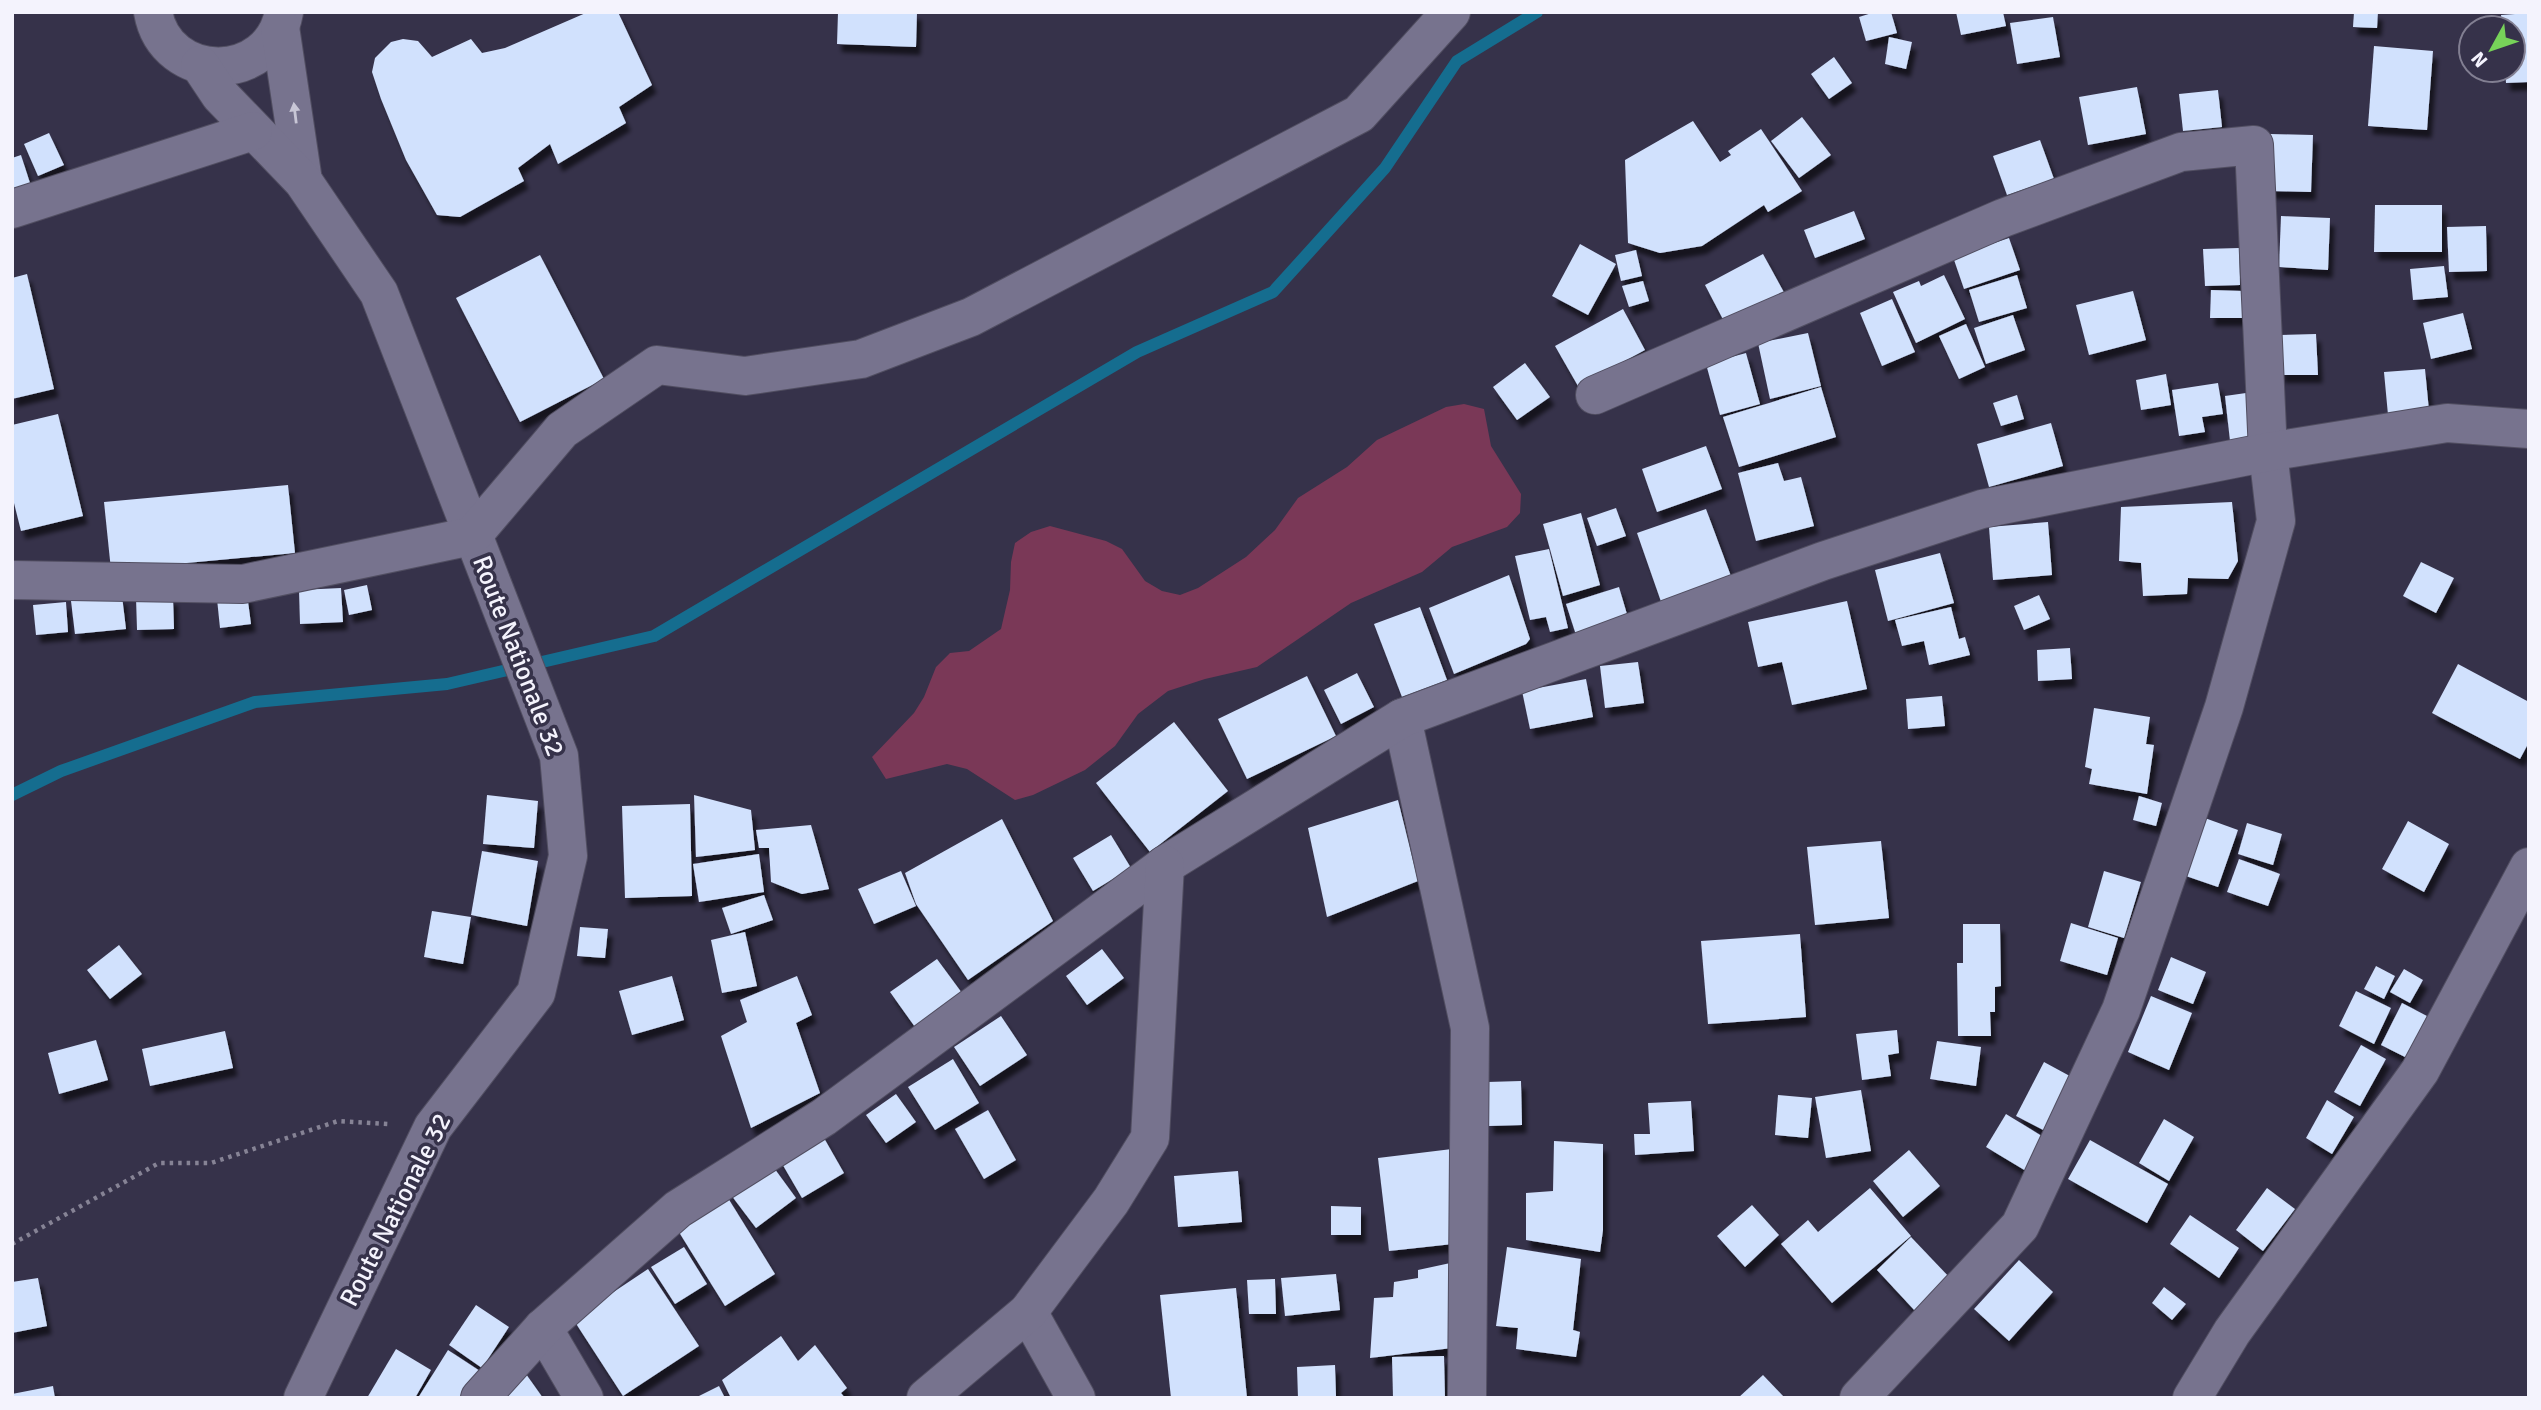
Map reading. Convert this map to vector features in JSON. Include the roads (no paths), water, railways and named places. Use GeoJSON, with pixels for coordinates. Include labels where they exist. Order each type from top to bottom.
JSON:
{"type":"FeatureCollection","features":[{"type":"Feature","properties":{"kind":"street"},"geometry":{"type":"LineString","coordinates":[[153,12],[165,41],[175,52],[200,65],[215,68],[247,62],[261,53],[282,19]]}},
{"type":"Feature","properties":{"kind":"street"},"geometry":{"type":"LineString","coordinates":[[12,580],[243,584],[472,536],[562,430],[657,365],[745,376],[861,359],[971,317],[1359,114],[1451,12]]}},
{"type":"Feature","properties":{"kind":"street","name":"Route Nationale 32"},"geometry":{"type":"LineString","coordinates":[[282,19],[303,181]]}},
{"type":"Feature","properties":{"kind":"street","name":"Route Nationale 32"},"geometry":{"type":"LineString","coordinates":[[200,65],[220,95],[303,181],[379,293],[559,756],[568,856],[536,993],[433,1127],[303,1398]]}},
{"type":"Feature","properties":{"kind":"street"},"geometry":{"type":"LineString","coordinates":[[12,209],[253,131]]}},
{"type":"Feature","properties":{"kind":"street"},"geometry":{"type":"LineString","coordinates":[[1595,395],[2003,218],[2181,152],[2254,145],[2268,452],[2276,521],[2224,707],[2121,1010],[2020,1226],[1859,1398]]}},
{"type":"Feature","properties":{"kind":"street"},"geometry":{"type":"LineString","coordinates":[[480,1398],[543,1328],[678,1209],[824,1117],[1165,865],[1402,718],[1823,561],[1982,509],[2268,452],[2447,423],[2529,429]]}},
{"type":"Feature","properties":{"kind":"street"},"geometry":{"type":"LineString","coordinates":[[1402,718],[1469,1028],[1466,1398]]}},
{"type":"Feature","properties":{"kind":"street"},"geometry":{"type":"LineString","coordinates":[[926,1398],[1028,1312],[1111,1201],[1150,1138],[1165,865]]}},
{"type":"Feature","properties":{"kind":"street"},"geometry":{"type":"LineString","coordinates":[[2192,1398],[2232,1332],[2420,1071],[2529,867]]}},
{"type":"Feature","properties":{"kind":"street"},"geometry":{"type":"LineString","coordinates":[[1028,1312],[1076,1398]]}},
{"type":"Feature","properties":{"kind":"street"},"geometry":{"type":"LineString","coordinates":[[543,1328],[584,1398]]}},
{"type":"Feature","properties":{"kind":"waterway"},"geometry":{"type":"LineString","coordinates":[[12,795],[61,771],[255,702],[447,684],[654,636],[1137,352],[1273,292],[1385,168],[1457,61],[1537,12]]}}]}
